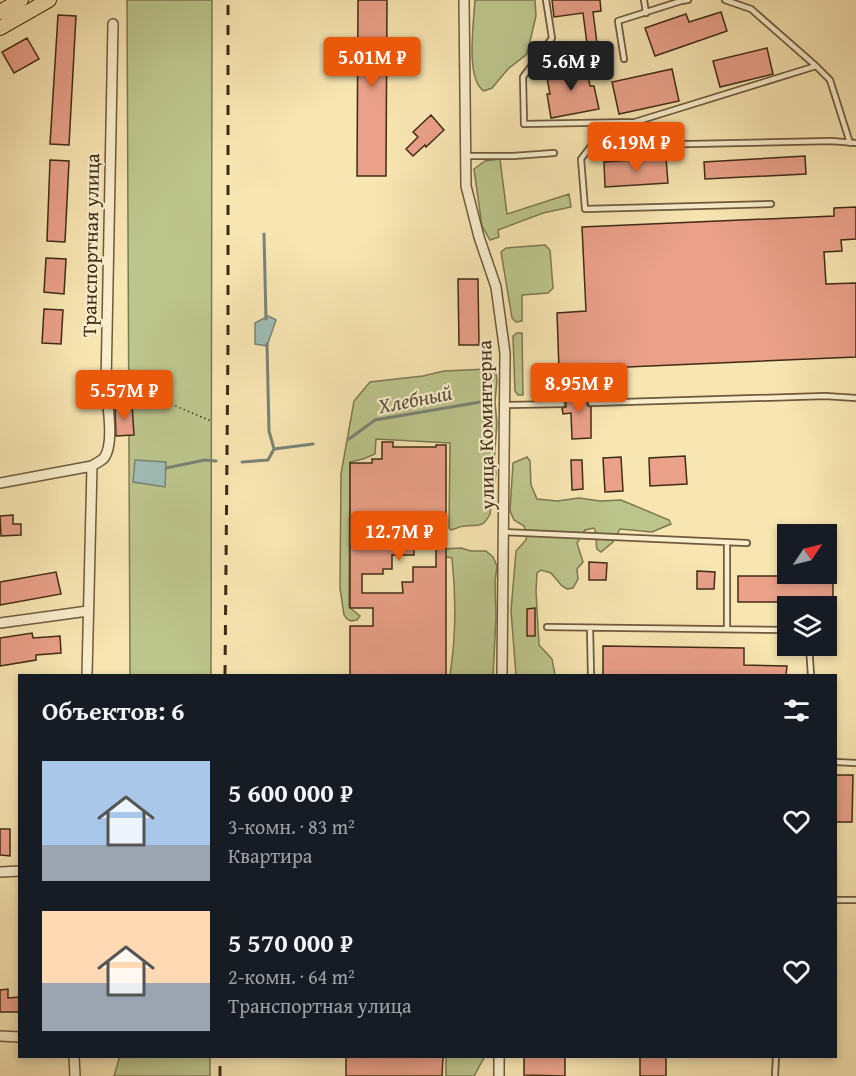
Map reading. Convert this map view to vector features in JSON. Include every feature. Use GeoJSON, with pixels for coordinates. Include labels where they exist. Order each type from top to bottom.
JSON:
{"type":"FeatureCollection","features":[{"type":"Feature","properties":{"kind":"main road"},"geometry":{"type":"LineString","coordinates":[[0,12],[21,0]]}},
{"type":"Feature","properties":{"kind":"main road"},"geometry":{"type":"LineString","coordinates":[[0,28],[49,0]]}},
{"type":"Feature","properties":{"kind":"street","name":"улица Коминтерна"},"geometry":{"type":"LineString","coordinates":[[464,0],[466,186],[479,237],[496,287],[505,353],[502,674]]}},
{"type":"Feature","properties":{"kind":"street","name":"Транспортная улица"},"geometry":{"type":"LineString","coordinates":[[92,466],[104,458],[110,432],[106,385],[113,24]]}},
{"type":"Feature","properties":{"kind":"street"},"geometry":{"type":"LineString","coordinates":[[0,483],[92,466],[87,674]]}},
{"type":"Feature","properties":{"kind":"street"},"geometry":{"type":"LineString","coordinates":[[0,623],[88,610]]}},
{"type":"Feature","properties":{"kind":"street"},"geometry":{"type":"LineString","coordinates":[[0,872],[18,872]]}},
{"type":"Feature","properties":{"kind":"street"},"geometry":{"type":"LineString","coordinates":[[0,1036],[18,1037]]}},
{"type":"Feature","properties":{"kind":"street"},"geometry":{"type":"LineString","coordinates":[[74,1058],[75,1076]]}},
{"type":"Feature","properties":{"kind":"street"},"geometry":{"type":"LineString","coordinates":[[499,1058],[499,1076]]}},
{"type":"Feature","properties":{"kind":"lane"},"geometry":{"type":"LineString","coordinates":[[546,0],[552,38],[524,77],[524,124],[635,122],[816,66]]}},
{"type":"Feature","properties":{"kind":"lane"},"geometry":{"type":"LineString","coordinates":[[644,0],[646,13]]}},
{"type":"Feature","properties":{"kind":"lane"},"geometry":{"type":"LineString","coordinates":[[624,59],[618,21],[688,0]]}},
{"type":"Feature","properties":{"kind":"lane"},"geometry":{"type":"LineString","coordinates":[[725,0],[751,9],[830,80],[853,143],[831,141],[591,146],[581,159],[585,209],[771,204]]}},
{"type":"Feature","properties":{"kind":"lane"},"geometry":{"type":"LineString","coordinates":[[466,156],[554,153]]}},
{"type":"Feature","properties":{"kind":"lane"},"geometry":{"type":"LineString","coordinates":[[591,403],[825,396],[856,398]]}},
{"type":"Feature","properties":{"kind":"lane"},"geometry":{"type":"LineString","coordinates":[[505,405],[562,404]]}},
{"type":"Feature","properties":{"kind":"lane"},"geometry":{"type":"LineString","coordinates":[[504,532],[747,543]]}},
{"type":"Feature","properties":{"kind":"lane"},"geometry":{"type":"LineString","coordinates":[[727,542],[727,629]]}},
{"type":"Feature","properties":{"kind":"lane"},"geometry":{"type":"LineString","coordinates":[[547,627],[777,630]]}},
{"type":"Feature","properties":{"kind":"lane"},"geometry":{"type":"LineString","coordinates":[[590,628],[591,674]]}},
{"type":"Feature","properties":{"kind":"lane"},"geometry":{"type":"LineString","coordinates":[[810,656],[811,674]]}},
{"type":"Feature","properties":{"kind":"lane"},"geometry":{"type":"LineString","coordinates":[[837,762],[856,763]]}},
{"type":"Feature","properties":{"kind":"lane"},"geometry":{"type":"LineString","coordinates":[[837,900],[856,900]]}},
{"type":"Feature","properties":{"kind":"lane"},"geometry":{"type":"LineString","coordinates":[[776,1058],[776,1076]]}},
{"type":"Feature","properties":{"kind":"path"},"geometry":{"type":"LineString","coordinates":[[85,386],[106,385],[119,391],[131,387],[211,421]]}},
{"type":"Feature","properties":{"kind":"green space"},"geometry":{"type":"Polygon","coordinates":[[[127,0],[212,0],[211,674],[130,674],[127,0]]]}},
{"type":"Feature","properties":{"kind":"green space"},"geometry":{"type":"Polygon","coordinates":[[[475,0],[535,0],[536,16],[527,54],[508,69],[492,88],[484,91],[478,85],[474,75],[472,35],[475,0]]]}},
{"type":"Feature","properties":{"kind":"green space"},"geometry":{"type":"Polygon","coordinates":[[[500,159],[507,214],[569,194],[571,207],[543,213],[498,230],[499,237],[490,240],[482,226],[474,169],[485,161],[500,159]]]}},
{"type":"Feature","properties":{"kind":"green space"},"geometry":{"type":"Polygon","coordinates":[[[545,245],[550,250],[553,288],[548,293],[522,295],[522,321],[516,322],[512,318],[501,252],[506,248],[545,245]]]}},
{"type":"Feature","properties":{"kind":"green space"},"geometry":{"type":"Polygon","coordinates":[[[522,333],[523,395],[518,395],[515,391],[513,336],[522,333]]]}},
{"type":"Feature","properties":{"kind":"green space"},"geometry":{"type":"Polygon","coordinates":[[[487,369],[496,374],[497,380],[494,463],[496,473],[490,514],[482,524],[451,530],[449,528],[450,443],[376,439],[375,454],[350,462],[349,607],[360,616],[357,620],[347,619],[344,615],[340,588],[341,474],[354,401],[370,382],[423,376],[444,371],[487,369]]]}},
{"type":"Feature","properties":{"kind":"green space"},"geometry":{"type":"Polygon","coordinates":[[[527,457],[530,461],[531,485],[537,499],[621,500],[669,520],[671,524],[652,532],[620,529],[613,542],[601,552],[597,549],[594,528],[585,530],[577,543],[583,562],[577,569],[578,579],[573,588],[567,589],[562,586],[551,573],[541,570],[537,573],[539,645],[552,659],[555,674],[516,674],[511,611],[516,551],[526,540],[527,535],[524,526],[514,520],[510,511],[513,463],[527,457]]]}},
{"type":"Feature","properties":{"kind":"green space"},"geometry":{"type":"Polygon","coordinates":[[[461,548],[486,551],[493,557],[497,566],[493,674],[450,674],[455,602],[452,558],[442,556],[442,549],[461,548]]]}},
{"type":"Feature","properties":{"kind":"green space"},"geometry":{"type":"Polygon","coordinates":[[[119,1058],[210,1058],[210,1076],[114,1076],[119,1058]]]}},
{"type":"Feature","properties":{"kind":"green space"},"geometry":{"type":"Polygon","coordinates":[[[446,1058],[484,1058],[474,1076],[446,1076],[446,1058]]]}},
{"type":"Feature","properties":{"kind":"water"},"geometry":{"type":"Polygon","coordinates":[[[268,316],[276,320],[267,346],[255,344],[255,323],[268,316]]]}},
{"type":"Feature","properties":{"kind":"water"},"geometry":{"type":"Polygon","coordinates":[[[135,460],[166,462],[165,487],[133,482],[135,460]]]}},
{"type":"Feature","properties":{"kind":"building"},"geometry":{"type":"Polygon","coordinates":[[[358,0],[387,0],[386,176],[357,176],[358,0]]]}},
{"type":"Feature","properties":{"kind":"building"},"geometry":{"type":"Polygon","coordinates":[[[552,0],[600,0],[601,11],[593,12],[597,43],[587,44],[583,13],[554,17],[552,0]]]}},
{"type":"Feature","properties":{"kind":"building"},"geometry":{"type":"Polygon","coordinates":[[[721,12],[727,31],[655,56],[645,28],[686,14],[689,22],[721,12]]]}},
{"type":"Feature","properties":{"kind":"building"},"geometry":{"type":"Polygon","coordinates":[[[58,15],[76,16],[69,145],[50,144],[58,15]]]}},
{"type":"Feature","properties":{"kind":"building"},"geometry":{"type":"Polygon","coordinates":[[[27,38],[39,59],[14,73],[2,52],[27,38]]]}},
{"type":"Feature","properties":{"kind":"building"},"geometry":{"type":"Polygon","coordinates":[[[767,48],[773,74],[720,87],[713,61],[767,48]]]}},
{"type":"Feature","properties":{"kind":"building"},"geometry":{"type":"Polygon","coordinates":[[[586,65],[590,86],[594,86],[599,109],[551,118],[546,72],[586,65]]]}},
{"type":"Feature","properties":{"kind":"building"},"geometry":{"type":"Polygon","coordinates":[[[672,69],[679,101],[619,114],[612,82],[672,69]]]}},
{"type":"Feature","properties":{"kind":"building"},"geometry":{"type":"Polygon","coordinates":[[[431,115],[444,130],[413,156],[406,149],[418,137],[413,132],[431,115]]]}},
{"type":"Feature","properties":{"kind":"building"},"geometry":{"type":"Polygon","coordinates":[[[805,156],[806,174],[705,179],[704,162],[805,156]]]}},
{"type":"Feature","properties":{"kind":"building"},"geometry":{"type":"Polygon","coordinates":[[[666,158],[668,183],[605,187],[604,162],[666,158]]]}},
{"type":"Feature","properties":{"kind":"building"},"geometry":{"type":"Polygon","coordinates":[[[50,160],[69,161],[65,242],[47,241],[50,160]]]}},
{"type":"Feature","properties":{"kind":"building"},"geometry":{"type":"Polygon","coordinates":[[[856,207],[856,239],[841,240],[842,251],[824,252],[826,284],[856,283],[856,357],[559,370],[557,313],[586,311],[582,227],[834,216],[834,208],[856,207]]]}},
{"type":"Feature","properties":{"kind":"building"},"geometry":{"type":"Polygon","coordinates":[[[46,258],[66,259],[64,294],[44,292],[46,258]]]}},
{"type":"Feature","properties":{"kind":"building"},"geometry":{"type":"Polygon","coordinates":[[[458,279],[478,279],[479,345],[459,345],[458,279]]]}},
{"type":"Feature","properties":{"kind":"building"},"geometry":{"type":"Polygon","coordinates":[[[44,309],[63,310],[61,344],[42,343],[44,309]]]}},
{"type":"Feature","properties":{"kind":"building"},"geometry":{"type":"Polygon","coordinates":[[[590,392],[590,399],[587,403],[591,407],[591,438],[572,439],[571,413],[563,414],[562,408],[566,407],[566,403],[562,400],[562,394],[590,392]]]}},
{"type":"Feature","properties":{"kind":"building"},"geometry":{"type":"Polygon","coordinates":[[[132,405],[134,435],[116,436],[115,406],[132,405]]]}},
{"type":"Feature","properties":{"kind":"building"},"geometry":{"type":"Polygon","coordinates":[[[382,442],[393,442],[393,447],[446,445],[446,674],[350,674],[350,626],[373,626],[373,608],[350,608],[350,463],[372,463],[372,459],[382,459],[382,442]],[[414,548],[414,555],[392,555],[392,569],[383,569],[383,574],[362,574],[362,593],[403,593],[402,582],[413,582],[413,567],[436,567],[436,548],[414,548]]]}},
{"type":"Feature","properties":{"kind":"building"},"geometry":{"type":"Polygon","coordinates":[[[685,456],[687,484],[650,486],[649,458],[685,456]]]}},
{"type":"Feature","properties":{"kind":"building"},"geometry":{"type":"Polygon","coordinates":[[[621,457],[623,491],[605,492],[603,458],[621,457]]]}},
{"type":"Feature","properties":{"kind":"building"},"geometry":{"type":"Polygon","coordinates":[[[571,460],[582,460],[583,489],[572,490],[571,460]]]}},
{"type":"Feature","properties":{"kind":"building"},"geometry":{"type":"Polygon","coordinates":[[[13,515],[13,524],[21,524],[21,535],[1,536],[0,516],[13,515]]]}},
{"type":"Feature","properties":{"kind":"building"},"geometry":{"type":"Polygon","coordinates":[[[589,562],[607,563],[606,580],[589,580],[589,562]]]}},
{"type":"Feature","properties":{"kind":"building"},"geometry":{"type":"Polygon","coordinates":[[[697,571],[715,572],[714,589],[697,589],[697,571]]]}},
{"type":"Feature","properties":{"kind":"building"},"geometry":{"type":"Polygon","coordinates":[[[56,572],[61,594],[0,605],[0,582],[56,572]]]}},
{"type":"Feature","properties":{"kind":"building"},"geometry":{"type":"Polygon","coordinates":[[[738,576],[777,576],[777,584],[833,584],[833,596],[777,596],[777,602],[738,602],[738,576]]]}},
{"type":"Feature","properties":{"kind":"building"},"geometry":{"type":"Polygon","coordinates":[[[535,608],[535,636],[527,636],[527,609],[535,608]]]}},
{"type":"Feature","properties":{"kind":"building"},"geometry":{"type":"Polygon","coordinates":[[[32,633],[33,638],[60,636],[61,653],[36,655],[36,660],[0,666],[0,638],[32,633]]]}},
{"type":"Feature","properties":{"kind":"building"},"geometry":{"type":"Polygon","coordinates":[[[603,646],[744,648],[744,665],[787,666],[786,674],[603,674],[603,646]]]}},
{"type":"Feature","properties":{"kind":"building"},"geometry":{"type":"Polygon","coordinates":[[[837,775],[853,775],[852,822],[837,822],[837,775]]]}},
{"type":"Feature","properties":{"kind":"building"},"geometry":{"type":"Polygon","coordinates":[[[0,829],[10,829],[10,856],[0,855],[0,829]]]}},
{"type":"Feature","properties":{"kind":"building"},"geometry":{"type":"Polygon","coordinates":[[[8,989],[8,998],[18,997],[18,1012],[0,1012],[0,990],[8,989]]]}},
{"type":"Feature","properties":{"kind":"building"},"geometry":{"type":"Polygon","coordinates":[[[346,1058],[443,1058],[442,1076],[346,1076],[346,1058]]]}},
{"type":"Feature","properties":{"kind":"building"},"geometry":{"type":"Polygon","coordinates":[[[524,1058],[565,1058],[565,1076],[524,1075],[524,1058]]]}},
{"type":"Feature","properties":{"kind":"building"},"geometry":{"type":"Polygon","coordinates":[[[640,1058],[666,1058],[666,1076],[640,1076],[640,1058]]]}},
{"type":"Feature","properties":{"kind":"waterway"},"geometry":{"type":"LineString","coordinates":[[264,234],[266,319]]}},
{"type":"Feature","properties":{"kind":"waterway"},"geometry":{"type":"LineString","coordinates":[[267,344],[269,431],[274,449]]}},
{"type":"Feature","properties":{"kind":"waterway","name":"Хлебный"},"geometry":{"type":"LineString","coordinates":[[349,439],[375,420],[492,400]]}},
{"type":"Feature","properties":{"kind":"waterway","name":"Хлебный"},"geometry":{"type":"LineString","coordinates":[[242,462],[268,460],[274,449],[313,444]]}},
{"type":"Feature","properties":{"kind":"waterway","name":"Хлебный"},"geometry":{"type":"LineString","coordinates":[[166,468],[205,460],[216,461]]}},
{"type":"Feature","properties":{"kind":"railway"},"geometry":{"type":"LineString","coordinates":[[225,674],[228,0]]}},
{"type":"Feature","properties":{"kind":"railway"},"geometry":{"type":"LineString","coordinates":[[220,1058],[220,1076]]}}]}
